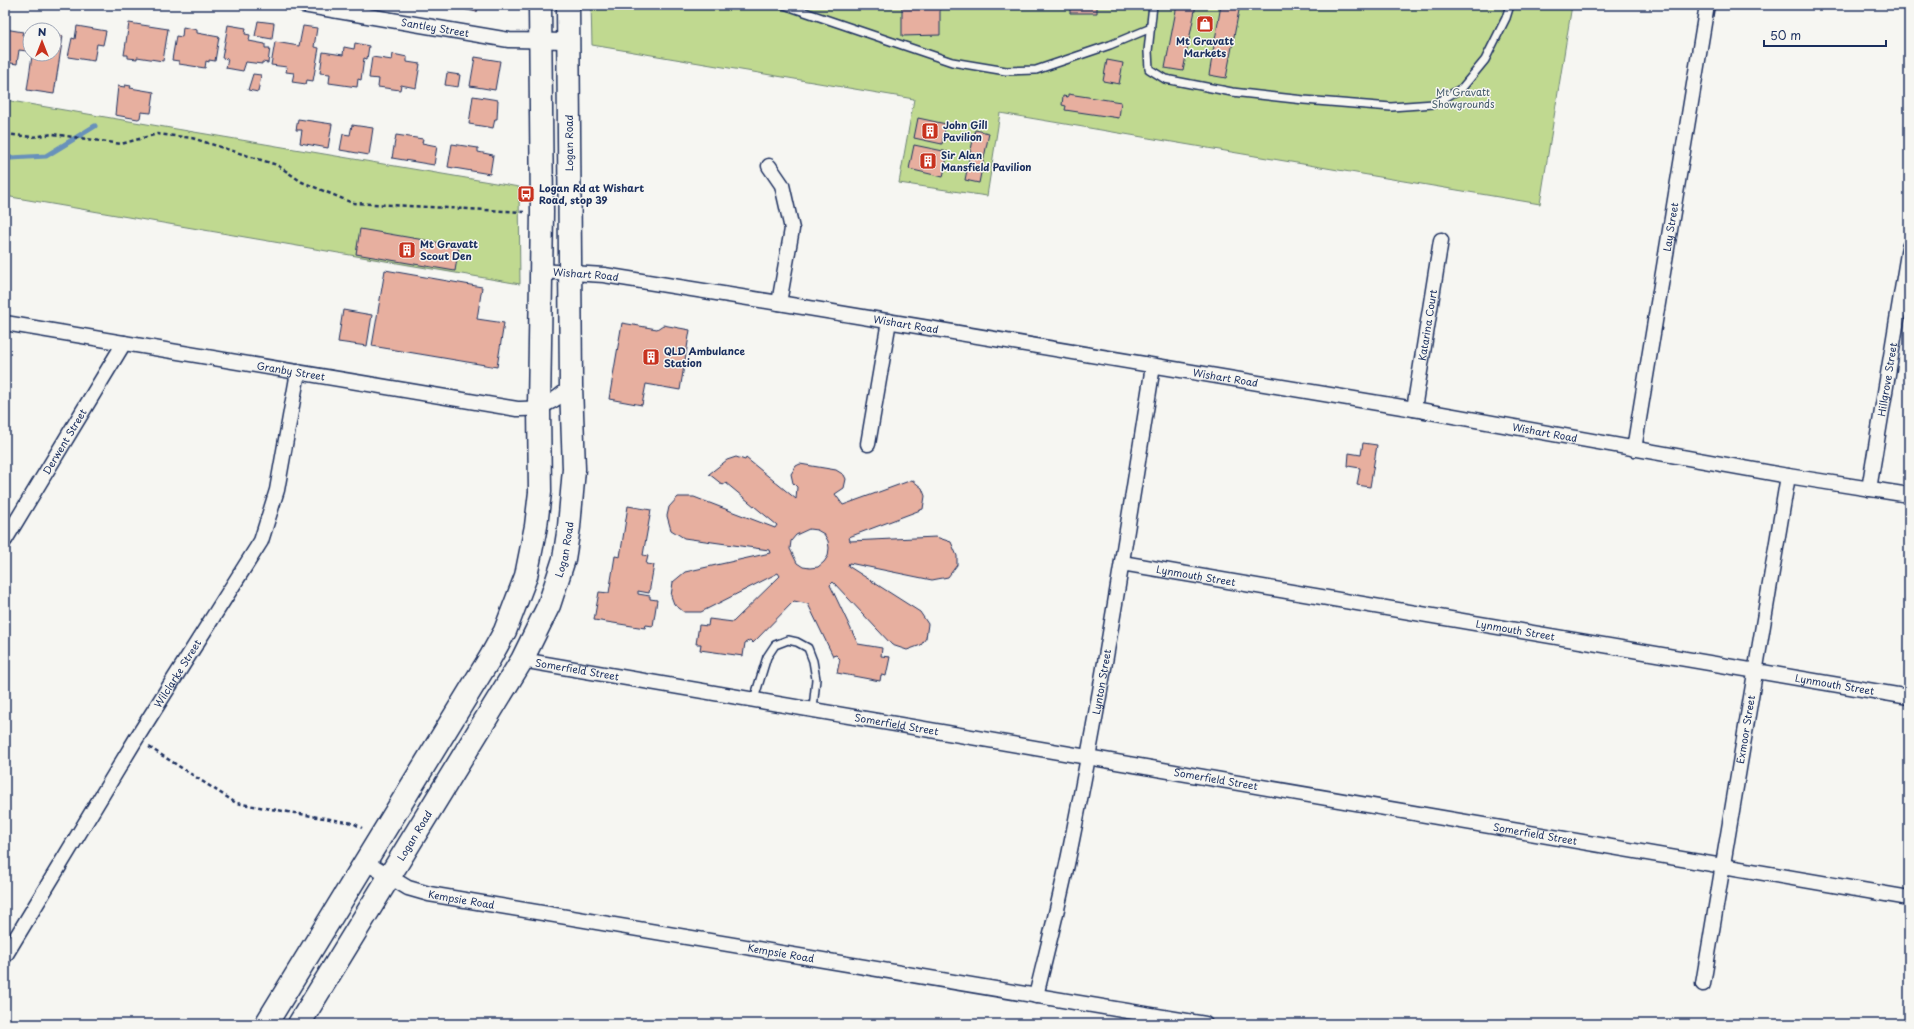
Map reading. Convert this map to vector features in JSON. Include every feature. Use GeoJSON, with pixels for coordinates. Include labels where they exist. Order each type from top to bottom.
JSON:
{"type":"FeatureCollection","features":[{"type":"Feature","properties":{"kind":"main road"},"geometry":{"type":"LineString","coordinates":[[266,1024],[490,658],[505,631],[526,576],[536,526],[540,492],[539,408],[542,212],[540,5]]}},
{"type":"Feature","properties":{"kind":"main road","name":"Logan Road"},"geometry":{"type":"LineString","coordinates":[[299,1024],[522,660],[549,605],[564,558],[569,527],[574,469],[571,386],[568,5]]}},
{"type":"Feature","properties":{"kind":"street","name":"Santley Street"},"geometry":{"type":"LineString","coordinates":[[303,5],[509,40],[540,42],[568,41]]}},
{"type":"Feature","properties":{"kind":"street","name":"Lay Street"},"geometry":{"type":"LineString","coordinates":[[1634,448],[1707,5]]}},
{"type":"Feature","properties":{"kind":"street"},"geometry":{"type":"LineString","coordinates":[[769,166],[782,185],[792,229],[779,303]]}},
{"type":"Feature","properties":{"kind":"street","name":"Katarina Court"},"geometry":{"type":"LineString","coordinates":[[1414,409],[1442,240]]}},
{"type":"Feature","properties":{"kind":"street","name":"Hillgrove Street"},"geometry":{"type":"LineString","coordinates":[[1869,489],[1909,247]]}},
{"type":"Feature","properties":{"kind":"street","name":"Wishart Road"},"geometry":{"type":"LineString","coordinates":[[540,271],[629,279],[889,321],[1414,409],[1788,476],[1909,496]]}},
{"type":"Feature","properties":{"kind":"street"},"geometry":{"type":"LineString","coordinates":[[868,444],[889,321]]}},
{"type":"Feature","properties":{"kind":"street","name":"Granby Street"},"geometry":{"type":"LineString","coordinates":[[5,323],[517,409],[539,408],[557,399],[571,386]]}},
{"type":"Feature","properties":{"kind":"street","name":"Derwent Street"},"geometry":{"type":"LineString","coordinates":[[5,540],[124,343]]}},
{"type":"Feature","properties":{"kind":"street","name":"Lynton Street"},"geometry":{"type":"LineString","coordinates":[[1036,996],[1071,846],[1088,756],[1122,563],[1153,366]]}},
{"type":"Feature","properties":{"kind":"street","name":"Wilclarke Street"},"geometry":{"type":"LineString","coordinates":[[5,956],[136,739],[261,542],[277,490],[298,372]]}},
{"type":"Feature","properties":{"kind":"street","name":"Exmoor Street"},"geometry":{"type":"LineString","coordinates":[[1703,984],[1788,476]]}},
{"type":"Feature","properties":{"kind":"street","name":"Lynmouth Street"},"geometry":{"type":"LineString","coordinates":[[1122,563],[1909,697]]}},
{"type":"Feature","properties":{"kind":"street","name":"Somerfield Street"},"geometry":{"type":"LineString","coordinates":[[522,660],[1909,898]]}},
{"type":"Feature","properties":{"kind":"street","name":"Kempsie Road"},"geometry":{"type":"LineString","coordinates":[[366,862],[413,890],[429,894],[1205,1024]]}},
{"type":"Feature","properties":{"kind":"lane"},"geometry":{"type":"LineString","coordinates":[[784,5],[952,62],[1006,71],[1036,70],[1110,45],[1150,28]]}},
{"type":"Feature","properties":{"kind":"lane"},"geometry":{"type":"LineString","coordinates":[[1153,5],[1148,51],[1149,69],[1165,79],[1239,93],[1391,107],[1434,104],[1462,88],[1485,60],[1506,18],[1510,5]]}},
{"type":"Feature","properties":{"kind":"lane"},"geometry":{"type":"LineString","coordinates":[[754,699],[767,657],[776,645],[788,640],[797,642],[808,648],[813,661],[816,679],[813,709]]}},
{"type":"Feature","properties":{"kind":"path"},"geometry":{"type":"LineString","coordinates":[[5,134],[32,137],[53,134],[121,144],[157,134],[192,138],[277,165],[302,182],[353,203],[542,212]]}},
{"type":"Feature","properties":{"kind":"path"},"geometry":{"type":"LineString","coordinates":[[136,739],[236,803],[353,823],[362,828]]}},
{"type":"Feature","properties":{"kind":"green space","name":"Mt Gravatt Showgrounds"},"geometry":{"type":"Polygon","coordinates":[[[591,5],[1572,5],[1540,204],[1000,113],[987,196],[899,183],[914,99],[592,45],[591,5]]]}},
{"type":"Feature","properties":{"kind":"green space"},"geometry":{"type":"Polygon","coordinates":[[[5,100],[519,187],[520,284],[5,196],[5,100]]]}},
{"type":"Feature","properties":{"kind":"building"},"geometry":{"type":"Polygon","coordinates":[[[443,5],[478,5],[477,12],[443,5]]]}},
{"type":"Feature","properties":{"kind":"building"},"geometry":{"type":"Polygon","coordinates":[[[902,5],[940,5],[940,35],[902,36],[902,5]]]}},
{"type":"Feature","properties":{"kind":"building"},"geometry":{"type":"Polygon","coordinates":[[[1070,5],[1097,5],[1097,13],[1070,13],[1070,5]]]}},
{"type":"Feature","properties":{"kind":"building"},"geometry":{"type":"Polygon","coordinates":[[[1177,5],[1196,5],[1183,71],[1165,68],[1177,5]]]}},
{"type":"Feature","properties":{"kind":"building"},"geometry":{"type":"Polygon","coordinates":[[[1221,5],[1240,5],[1226,78],[1209,75],[1221,5]]]}},
{"type":"Feature","properties":{"kind":"building"},"geometry":{"type":"Polygon","coordinates":[[[258,21],[274,23],[272,39],[255,36],[258,21]]]}},
{"type":"Feature","properties":{"kind":"building"},"geometry":{"type":"Polygon","coordinates":[[[129,23],[168,29],[163,61],[137,57],[137,59],[128,58],[128,55],[124,55],[129,23]]]}},
{"type":"Feature","properties":{"kind":"building"},"geometry":{"type":"Polygon","coordinates":[[[228,25],[246,28],[245,34],[250,35],[249,41],[265,44],[265,48],[270,48],[268,63],[262,62],[262,64],[246,62],[243,71],[226,68],[228,59],[222,58],[228,25]]]}},
{"type":"Feature","properties":{"kind":"building"},"geometry":{"type":"Polygon","coordinates":[[[77,26],[106,31],[103,45],[97,44],[94,61],[68,57],[72,38],[75,39],[77,26]]]}},
{"type":"Feature","properties":{"kind":"building"},"geometry":{"type":"Polygon","coordinates":[[[303,26],[317,28],[314,47],[319,48],[313,81],[307,80],[306,84],[292,82],[294,73],[286,72],[287,67],[271,65],[275,42],[299,46],[303,26]]]}},
{"type":"Feature","properties":{"kind":"building"},"geometry":{"type":"Polygon","coordinates":[[[183,27],[197,30],[197,33],[219,37],[215,61],[206,61],[205,68],[179,64],[179,61],[172,60],[176,36],[182,37],[183,27]]]}},
{"type":"Feature","properties":{"kind":"building"},"geometry":{"type":"Polygon","coordinates":[[[5,29],[22,32],[22,50],[19,50],[17,64],[5,62],[5,29]]]}},
{"type":"Feature","properties":{"kind":"building"},"geometry":{"type":"Polygon","coordinates":[[[355,43],[369,46],[367,59],[364,58],[361,80],[358,79],[357,87],[329,83],[330,74],[320,73],[323,52],[343,55],[344,47],[354,49],[355,43]]]}},
{"type":"Feature","properties":{"kind":"building"},"geometry":{"type":"Polygon","coordinates":[[[393,54],[407,57],[407,62],[420,64],[416,88],[401,85],[400,90],[378,87],[379,79],[369,78],[372,57],[392,60],[393,54]]]}},
{"type":"Feature","properties":{"kind":"building"},"geometry":{"type":"Polygon","coordinates":[[[475,57],[500,61],[495,90],[470,86],[475,57]]]}},
{"type":"Feature","properties":{"kind":"building"},"geometry":{"type":"Polygon","coordinates":[[[1107,60],[1123,63],[1119,84],[1103,81],[1107,60]]]}},
{"type":"Feature","properties":{"kind":"building"},"geometry":{"type":"Polygon","coordinates":[[[31,62],[59,62],[54,94],[27,90],[31,62]]]}},
{"type":"Feature","properties":{"kind":"building"},"geometry":{"type":"Polygon","coordinates":[[[447,73],[460,75],[458,87],[445,85],[447,73]]]}},
{"type":"Feature","properties":{"kind":"building"},"geometry":{"type":"Polygon","coordinates":[[[253,74],[261,75],[258,92],[248,90],[253,74]]]}},
{"type":"Feature","properties":{"kind":"building"},"geometry":{"type":"Polygon","coordinates":[[[125,85],[131,86],[130,88],[154,92],[151,113],[141,112],[140,118],[138,119],[115,115],[118,86],[125,87],[125,85]]]}},
{"type":"Feature","properties":{"kind":"building"},"geometry":{"type":"Polygon","coordinates":[[[1068,94],[1121,102],[1119,118],[1065,110],[1066,106],[1062,105],[1063,96],[1068,97],[1068,94]]]}},
{"type":"Feature","properties":{"kind":"building"},"geometry":{"type":"Polygon","coordinates":[[[473,96],[498,100],[497,119],[495,119],[493,128],[469,124],[473,96]]]}},
{"type":"Feature","properties":{"kind":"building","name":"John Gill Pavilion"},"geometry":{"type":"Polygon","coordinates":[[[918,118],[946,124],[942,144],[914,138],[918,118]]]}},
{"type":"Feature","properties":{"kind":"building"},"geometry":{"type":"Polygon","coordinates":[[[298,119],[332,124],[328,148],[300,143],[302,130],[296,130],[298,119]]]}},
{"type":"Feature","properties":{"kind":"building"},"geometry":{"type":"Polygon","coordinates":[[[352,125],[373,128],[369,155],[340,150],[343,134],[350,135],[352,125]]]}},
{"type":"Feature","properties":{"kind":"building"},"geometry":{"type":"Polygon","coordinates":[[[975,130],[989,133],[979,183],[965,180],[975,130]]]}},
{"type":"Feature","properties":{"kind":"building"},"geometry":{"type":"Polygon","coordinates":[[[396,135],[423,139],[422,143],[437,146],[434,165],[392,158],[396,135]]]}},
{"type":"Feature","properties":{"kind":"building"},"geometry":{"type":"Polygon","coordinates":[[[452,144],[478,148],[478,152],[493,155],[490,174],[448,167],[452,144]]]}},
{"type":"Feature","properties":{"kind":"building","name":"Sir Alan Mansfield Pavilion"},"geometry":{"type":"Polygon","coordinates":[[[914,145],[948,152],[943,177],[909,169],[914,145]]]}},
{"type":"Feature","properties":{"kind":"building","name":"Mt Gravatt Scout Den"},"geometry":{"type":"Polygon","coordinates":[[[360,229],[459,246],[455,271],[356,254],[360,229]]]}},
{"type":"Feature","properties":{"kind":"building"},"geometry":{"type":"Polygon","coordinates":[[[385,270],[482,287],[477,319],[504,323],[497,367],[372,346],[385,270]]]}},
{"type":"Feature","properties":{"kind":"building"},"geometry":{"type":"Polygon","coordinates":[[[343,310],[372,315],[367,346],[338,342],[343,310]]]}},
{"type":"Feature","properties":{"kind":"building","name":"QLD Ambulance Station"},"geometry":{"type":"Polygon","coordinates":[[[622,323],[657,329],[663,325],[690,330],[680,390],[646,384],[642,405],[609,399],[622,323]]]}},
{"type":"Feature","properties":{"kind":"building"},"geometry":{"type":"Polygon","coordinates":[[[1363,443],[1377,445],[1370,487],[1357,485],[1360,468],[1348,466],[1349,453],[1361,455],[1363,443]]]}},
{"type":"Feature","properties":{"kind":"building"},"geometry":{"type":"Polygon","coordinates":[[[736,457],[745,460],[746,458],[796,499],[797,487],[793,483],[791,474],[796,466],[800,464],[836,470],[844,475],[846,479],[844,488],[835,494],[843,505],[912,480],[922,488],[925,496],[923,509],[849,537],[850,541],[936,537],[951,542],[957,556],[957,565],[948,577],[932,580],[849,563],[848,566],[920,612],[928,624],[926,638],[921,645],[907,650],[892,645],[833,582],[830,585],[858,644],[882,648],[881,656],[890,657],[886,676],[881,675],[880,681],[837,673],[840,659],[836,655],[833,656],[808,604],[794,601],[753,643],[750,640],[745,643],[743,656],[700,650],[701,644],[696,644],[699,625],[708,626],[709,619],[733,622],[780,576],[778,573],[701,612],[684,612],[674,604],[671,596],[673,582],[685,572],[770,553],[769,550],[684,538],[671,530],[667,516],[669,507],[678,497],[694,497],[775,528],[777,525],[726,483],[723,485],[709,474],[727,460],[736,457]],[[809,529],[796,535],[791,541],[790,549],[797,563],[803,567],[818,567],[828,556],[828,541],[824,534],[817,530],[809,529]]]}},
{"type":"Feature","properties":{"kind":"building"},"geometry":{"type":"Polygon","coordinates":[[[628,506],[651,510],[643,555],[648,556],[646,564],[654,565],[649,593],[638,591],[638,594],[650,596],[650,599],[657,600],[653,626],[646,625],[645,628],[594,620],[599,592],[609,593],[615,556],[620,557],[628,506]]]}},
{"type":"Feature","properties":{"kind":"waterway"},"geometry":{"type":"LineString","coordinates":[[5,157],[46,156],[95,126]]}},
{"type":"Feature","properties":{"kind":"place","name":"Mt Gravatt Markets"},"geometry":{"type":"Point","coordinates":[1205,24]}},
{"type":"Feature","properties":{"kind":"place","name":"John Gill Pavilion"},"geometry":{"type":"Point","coordinates":[930,131]}},
{"type":"Feature","properties":{"kind":"place","name":"Sir Alan Mansfield Pavilion"},"geometry":{"type":"Point","coordinates":[928,161]}},
{"type":"Feature","properties":{"kind":"place","name":"Logan Rd at Wishart Road, stop 39"},"geometry":{"type":"Point","coordinates":[526,194]}},
{"type":"Feature","properties":{"kind":"place","name":"Mt Gravatt Scout Den"},"geometry":{"type":"Point","coordinates":[407,250]}},
{"type":"Feature","properties":{"kind":"place","name":"QLD Ambulance Station"},"geometry":{"type":"Point","coordinates":[651,357]}}]}
